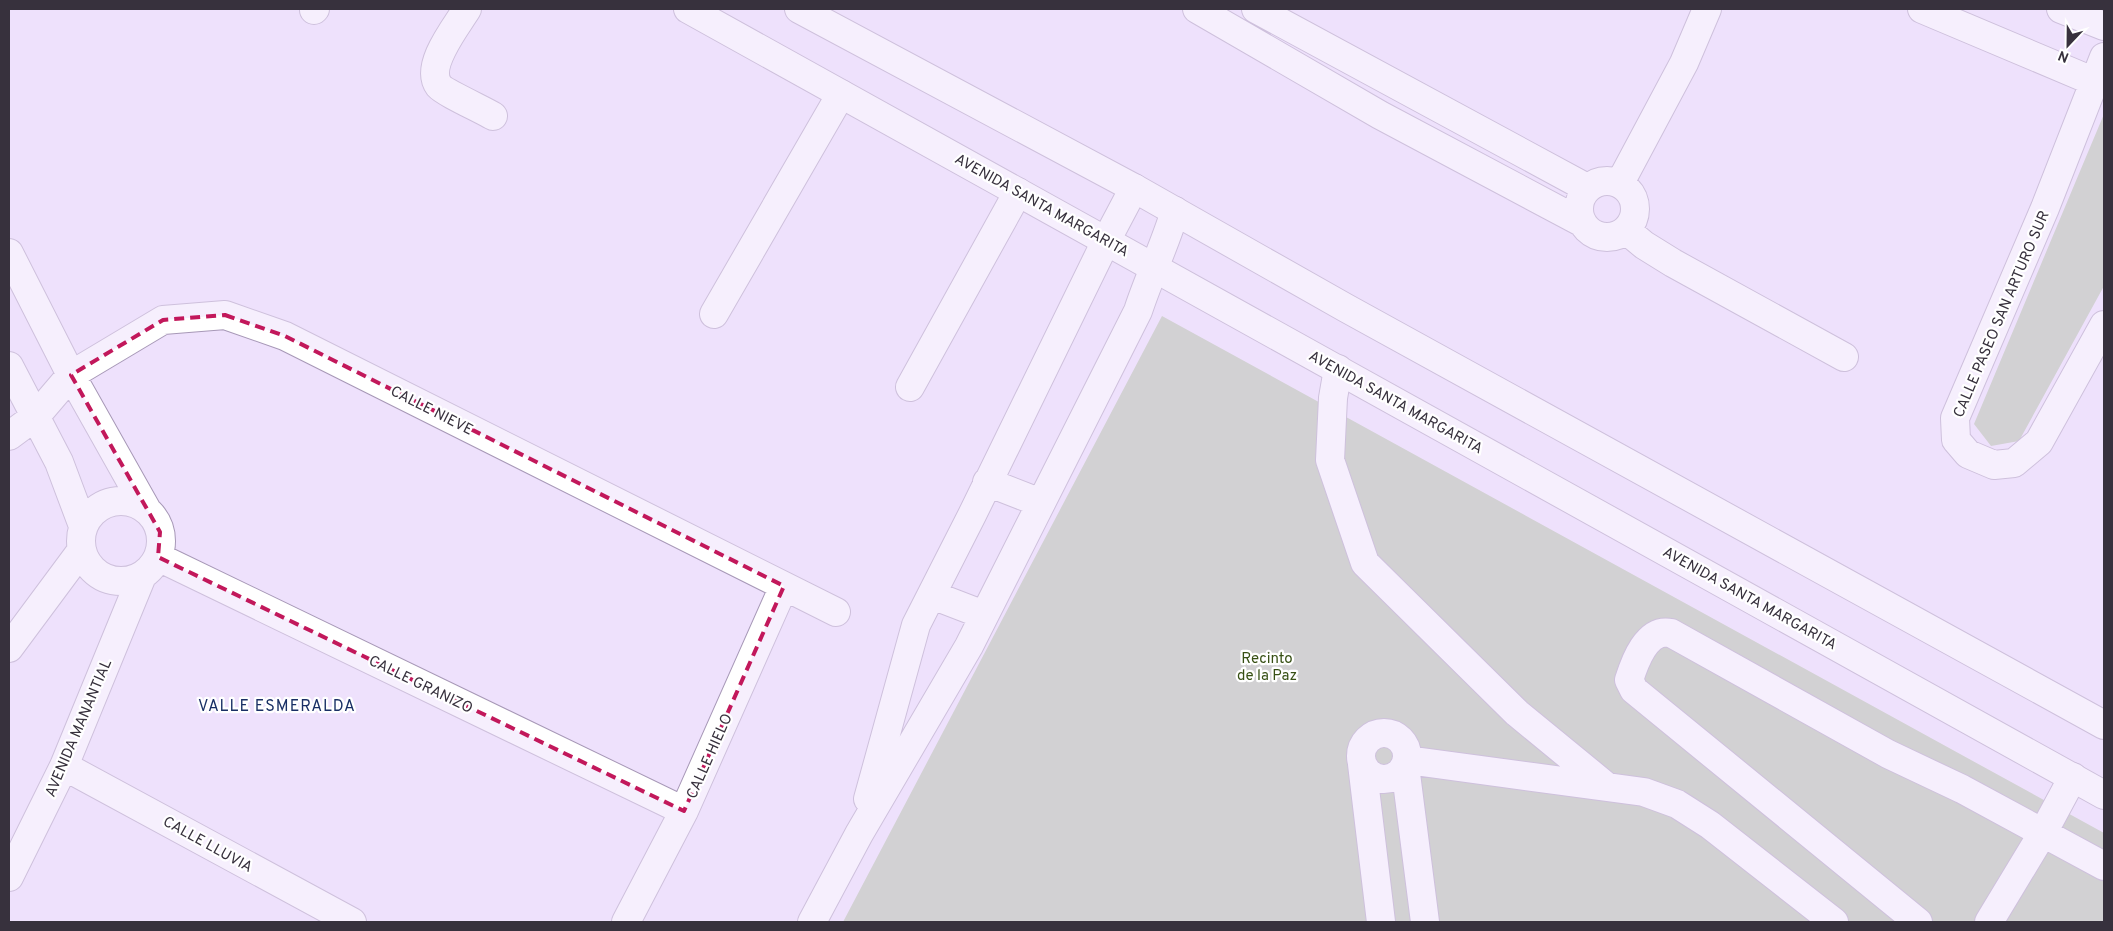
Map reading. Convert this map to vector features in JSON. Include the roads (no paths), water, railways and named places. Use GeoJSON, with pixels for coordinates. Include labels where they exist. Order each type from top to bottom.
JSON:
{"type":"FeatureCollection","features":[{"type":"Feature","properties":{"kind":"street"},"geometry":{"type":"LineString","coordinates":[[466,9],[438,56],[434,73],[439,87],[493,116]]}},
{"type":"Feature","properties":{"kind":"street","name":"AVENIDA SANTA MARGARITA"},"geometry":{"type":"LineString","coordinates":[[688,9],[2104,795]]}},
{"type":"Feature","properties":{"kind":"street"},"geometry":{"type":"LineString","coordinates":[[799,9],[1134,188],[1337,303],[2104,724]]}},
{"type":"Feature","properties":{"kind":"street"},"geometry":{"type":"LineString","coordinates":[[1197,9],[1380,115],[1581,222],[1590,232],[1602,238],[1615,236],[1626,230],[1634,218],[1635,206],[1630,193],[1620,184],[1602,180],[1587,188],[1580,198],[1578,210],[1581,222]]}},
{"type":"Feature","properties":{"kind":"street"},"geometry":{"type":"LineString","coordinates":[[1256,9],[1587,188]]}},
{"type":"Feature","properties":{"kind":"street"},"geometry":{"type":"LineString","coordinates":[[1620,184],[1679,71],[1707,9]]}},
{"type":"Feature","properties":{"kind":"street"},"geometry":{"type":"LineString","coordinates":[[1922,9],[2099,69]]}},
{"type":"Feature","properties":{"kind":"street"},"geometry":{"type":"LineString","coordinates":[[2061,9],[2104,26]]}},
{"type":"Feature","properties":{"kind":"street","name":"CALLE PASEO SAN ARTURO SUR"},"geometry":{"type":"LineString","coordinates":[[2099,69],[2045,208],[1955,418],[1956,440],[1968,454],[1994,465],[2014,463],[2039,442],[2104,325]]}},
{"type":"Feature","properties":{"kind":"street"},"geometry":{"type":"LineString","coordinates":[[714,314],[841,94]]}},
{"type":"Feature","properties":{"kind":"street"},"geometry":{"type":"LineString","coordinates":[[858,834],[916,625],[1106,240],[1134,188]]}},
{"type":"Feature","properties":{"kind":"street"},"geometry":{"type":"LineString","coordinates":[[910,387],[1018,192]]}},
{"type":"Feature","properties":{"kind":"street"},"geometry":{"type":"LineString","coordinates":[[812,922],[858,834],[969,646],[1138,311],[1153,267],[1167,237],[1175,211]]}},
{"type":"Feature","properties":{"kind":"street"},"geometry":{"type":"LineString","coordinates":[[1626,230],[1644,245],[1673,263],[1844,357]]}},
{"type":"Feature","properties":{"kind":"street"},"geometry":{"type":"LineString","coordinates":[[9,252],[71,375],[160,532],[150,567],[118,582],[94,572],[59,462],[9,366]]}},
{"type":"Feature","properties":{"kind":"street","name":"CALLE NIEVE"},"geometry":{"type":"LineString","coordinates":[[9,436],[36,416],[71,375],[163,320],[225,315],[286,336],[836,612]]}},
{"type":"Feature","properties":{"kind":"street"},"geometry":{"type":"LineString","coordinates":[[1338,369],[1333,398],[1330,460],[1365,563],[1517,713],[1606,786]]}},
{"type":"Feature","properties":{"kind":"street"},"geometry":{"type":"LineString","coordinates":[[987,482],[1041,503]]}},
{"type":"Feature","properties":{"kind":"street"},"geometry":{"type":"LineString","coordinates":[[9,648],[82,538],[99,506],[124,501],[147,510]]}},
{"type":"Feature","properties":{"kind":"street","name":"AVENIDA MANANTIAL"},"geometry":{"type":"LineString","coordinates":[[9,877],[64,766],[150,567]]}},
{"type":"Feature","properties":{"kind":"street","name":"CALLE GRANIZO"},"geometry":{"type":"LineString","coordinates":[[150,567],[684,811]]}},
{"type":"Feature","properties":{"kind":"street","name":"CALLE HIELO"},"geometry":{"type":"LineString","coordinates":[[626,922],[684,811],[784,586]]}},
{"type":"Feature","properties":{"kind":"street"},"geometry":{"type":"LineString","coordinates":[[932,595],[984,615]]}},
{"type":"Feature","properties":{"kind":"street"},"geometry":{"type":"LineString","coordinates":[[1918,922],[1634,690],[1629,680],[1634,665],[1652,636],[1663,631],[1671,633],[1888,754],[1962,788],[2044,831],[2104,866]]}},
{"type":"Feature","properties":{"kind":"street"},"geometry":{"type":"LineString","coordinates":[[1381,922],[1360,754],[1364,743],[1371,736],[1382,732],[1392,733],[1402,740],[1407,749],[1406,763],[1425,922]]}},
{"type":"Feature","properties":{"kind":"street"},"geometry":{"type":"LineString","coordinates":[[1406,763],[1606,786],[1644,792],[1677,804],[1710,825],[1834,922]]}},
{"type":"Feature","properties":{"kind":"street"},"geometry":{"type":"LineString","coordinates":[[1362,764],[1368,773],[1376,778],[1385,779],[1393,778],[1400,773],[1406,763]]}},
{"type":"Feature","properties":{"kind":"street","name":"CALLE LLUVIA"},"geometry":{"type":"LineString","coordinates":[[64,766],[352,922]]}},
{"type":"Feature","properties":{"kind":"street"},"geometry":{"type":"LineString","coordinates":[[1989,922],[2044,831],[2073,777]]}},
{"type":"Feature","properties":{"kind":"district","name":"VALLE ESMERALDA"},"geometry":{"type":"Point","coordinates":[277,705]}},
{"type":"Feature","properties":{"kind":"park label","name":"Recinto de la Paz"},"geometry":{"type":"Point","coordinates":[1267,666]}}]}
